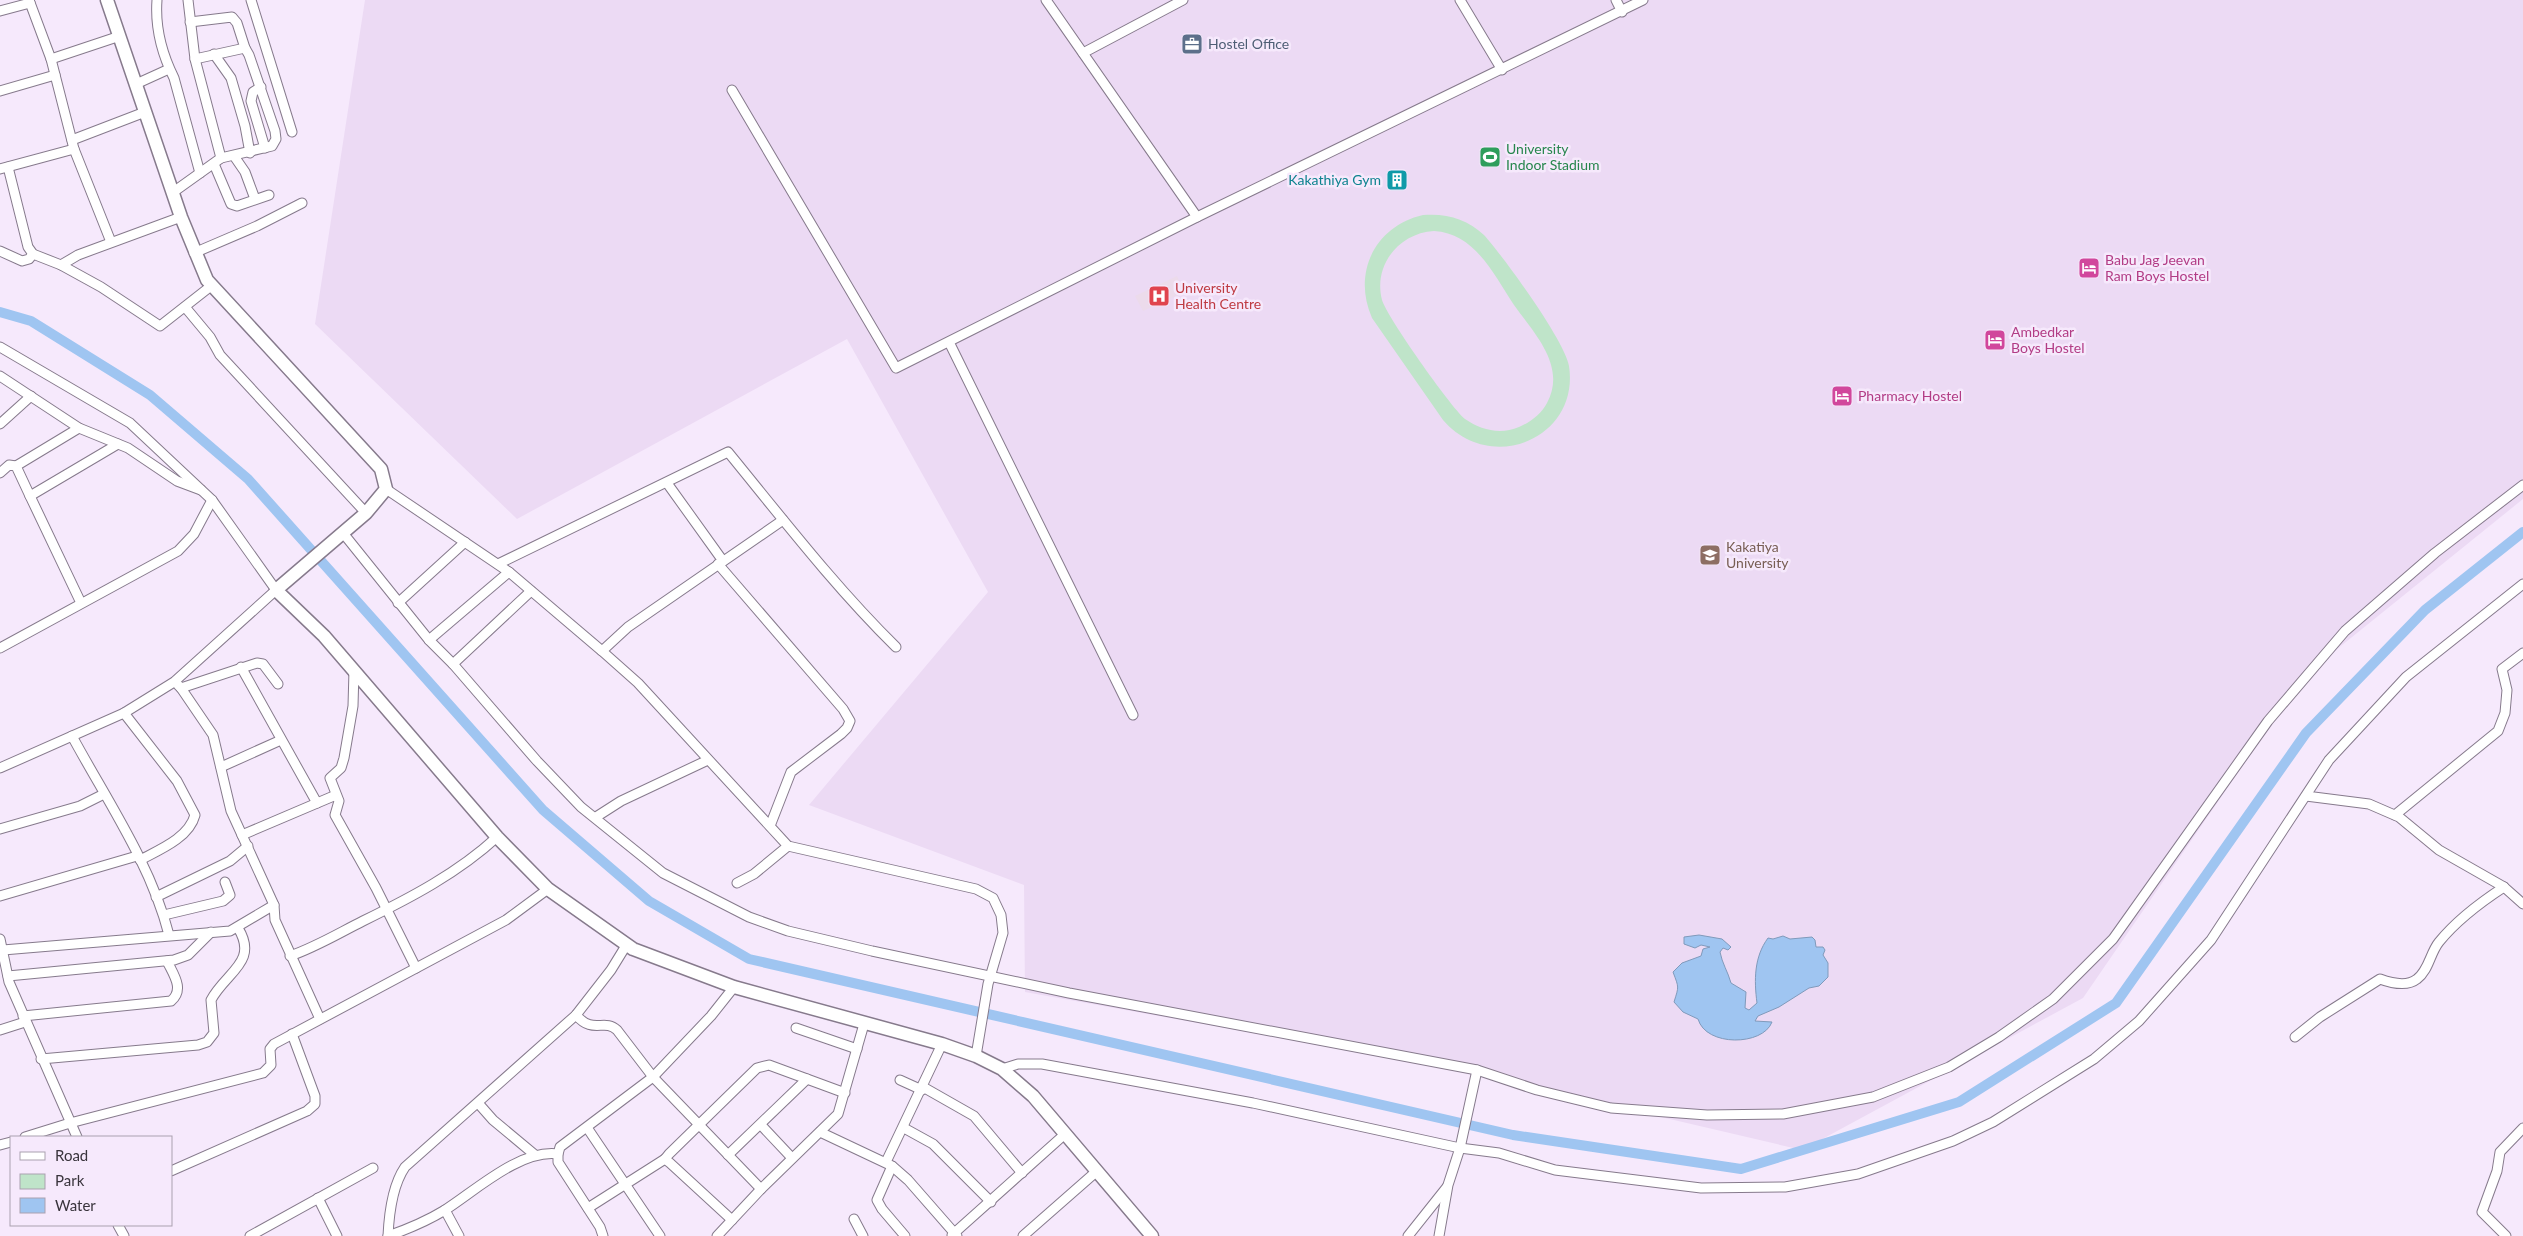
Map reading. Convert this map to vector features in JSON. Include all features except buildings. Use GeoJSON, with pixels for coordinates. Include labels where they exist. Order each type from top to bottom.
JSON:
{"type":"FeatureCollection","features":[{"type":"Feature","properties":{"kind":"street"},"geometry":{"type":"LineString","coordinates":[[107,0],[181,218],[194,252],[211,286],[381,469],[386,489],[509,572],[602,651],[638,683],[788,846],[976,889],[993,898],[1001,916],[1003,933],[990,979],[977,1050]]}},
{"type":"Feature","properties":{"kind":"street"},"geometry":{"type":"LineString","coordinates":[[157,0],[157,23],[185,113],[200,174]]}},
{"type":"Feature","properties":{"kind":"street"},"geometry":{"type":"LineString","coordinates":[[188,0],[194,59],[217,161],[231,204],[237,206],[269,195]]}},
{"type":"Feature","properties":{"kind":"street"},"geometry":{"type":"LineString","coordinates":[[251,0],[292,132]]}},
{"type":"Feature","properties":{"kind":"street"},"geometry":{"type":"LineString","coordinates":[[1046,0],[1198,217]]}},
{"type":"Feature","properties":{"kind":"street"},"geometry":{"type":"LineString","coordinates":[[1083,53],[1182,0]]}},
{"type":"Feature","properties":{"kind":"street"},"geometry":{"type":"LineString","coordinates":[[1460,0],[1502,70]]}},
{"type":"Feature","properties":{"kind":"street"},"geometry":{"type":"LineString","coordinates":[[1616,0],[1622,12]]}},
{"type":"Feature","properties":{"kind":"street"},"geometry":{"type":"LineString","coordinates":[[732,90],[896,368],[1198,217],[1622,12],[1643,0]]}},
{"type":"Feature","properties":{"kind":"street"},"geometry":{"type":"LineString","coordinates":[[0,11],[30,2],[51,59],[73,145],[111,242]]}},
{"type":"Feature","properties":{"kind":"street"},"geometry":{"type":"LineString","coordinates":[[172,193],[217,161],[272,146],[276,139],[238,23],[232,17],[190,22]]}},
{"type":"Feature","properties":{"kind":"street"},"geometry":{"type":"LineString","coordinates":[[51,59],[120,36]]}},
{"type":"Feature","properties":{"kind":"street"},"geometry":{"type":"LineString","coordinates":[[194,59],[245,48]]}},
{"type":"Feature","properties":{"kind":"street"},"geometry":{"type":"LineString","coordinates":[[214,54],[231,78],[245,126],[250,153]]}},
{"type":"Feature","properties":{"kind":"street"},"geometry":{"type":"LineString","coordinates":[[136,84],[170,69]]}},
{"type":"Feature","properties":{"kind":"street"},"geometry":{"type":"LineString","coordinates":[[0,91],[55,75]]}},
{"type":"Feature","properties":{"kind":"street"},"geometry":{"type":"LineString","coordinates":[[260,87],[251,95],[265,148]]}},
{"type":"Feature","properties":{"kind":"street"},"geometry":{"type":"LineString","coordinates":[[255,113],[268,110]]}},
{"type":"Feature","properties":{"kind":"street"},"geometry":{"type":"LineString","coordinates":[[145,112],[73,145],[4,168],[28,247],[33,254],[61,265],[100,287],[155,325],[163,325],[211,286]]}},
{"type":"Feature","properties":{"kind":"street"},"geometry":{"type":"LineString","coordinates":[[234,156],[245,172],[255,200]]}},
{"type":"Feature","properties":{"kind":"street"},"geometry":{"type":"LineString","coordinates":[[194,252],[257,226],[302,203]]}},
{"type":"Feature","properties":{"kind":"street"},"geometry":{"type":"LineString","coordinates":[[61,265],[78,255],[111,242],[181,218]]}},
{"type":"Feature","properties":{"kind":"street"},"geometry":{"type":"LineString","coordinates":[[0,251],[22,261],[29,259],[33,254]]}},
{"type":"Feature","properties":{"kind":"street"},"geometry":{"type":"LineString","coordinates":[[184,307],[210,337],[220,355],[366,512]]}},
{"type":"Feature","properties":{"kind":"street"},"geometry":{"type":"LineString","coordinates":[[949,342],[1133,715]]}},
{"type":"Feature","properties":{"kind":"street"},"geometry":{"type":"LineString","coordinates":[[0,347],[130,423],[202,490],[212,500],[276,590],[324,636],[497,837],[548,889],[633,949],[734,987],[864,1024],[942,1044],[977,1050],[1033,1096],[1152,1236]]}},
{"type":"Feature","properties":{"kind":"street"},"geometry":{"type":"LineString","coordinates":[[0,376],[79,428],[128,448],[177,481],[202,490]]}},
{"type":"Feature","properties":{"kind":"street"},"geometry":{"type":"LineString","coordinates":[[0,424],[31,396]]}},
{"type":"Feature","properties":{"kind":"street"},"geometry":{"type":"LineString","coordinates":[[0,473],[9,465],[16,466],[79,428]]}},
{"type":"Feature","properties":{"kind":"street"},"geometry":{"type":"LineString","coordinates":[[30,496],[118,444]]}},
{"type":"Feature","properties":{"kind":"street"},"geometry":{"type":"LineString","coordinates":[[498,564],[668,483],[728,452],[783,520],[873,624],[896,647]]}},
{"type":"Feature","properties":{"kind":"street"},"geometry":{"type":"LineString","coordinates":[[16,466],[82,603]]}},
{"type":"Feature","properties":{"kind":"street"},"geometry":{"type":"LineString","coordinates":[[668,483],[721,563],[843,709],[850,721],[847,728],[791,772],[770,826]]}},
{"type":"Feature","properties":{"kind":"street"},"geometry":{"type":"LineString","coordinates":[[340,536],[429,640],[453,664],[553,779],[580,807],[663,873],[749,917],[788,931],[990,979],[1323,1039],[1477,1070],[1537,1090],[1610,1108],[1707,1115],[1783,1114],[1873,1097],[1949,1067],[1999,1037],[2052,998],[2113,939],[2268,721],[2345,631],[2435,553],[2523,485]]}},
{"type":"Feature","properties":{"kind":"street"},"geometry":{"type":"LineString","coordinates":[[177,685],[276,590],[366,512],[386,489]]}},
{"type":"Feature","properties":{"kind":"street"},"geometry":{"type":"LineString","coordinates":[[0,648],[178,551],[194,534],[212,500]]}},
{"type":"Feature","properties":{"kind":"street"},"geometry":{"type":"LineString","coordinates":[[602,651],[628,627],[783,520]]}},
{"type":"Feature","properties":{"kind":"street"},"geometry":{"type":"LineString","coordinates":[[398,602],[465,542]]}},
{"type":"Feature","properties":{"kind":"street"},"geometry":{"type":"LineString","coordinates":[[429,640],[509,572]]}},
{"type":"Feature","properties":{"kind":"street"},"geometry":{"type":"LineString","coordinates":[[1002,1069],[1018,1064],[1042,1064],[1253,1103],[1499,1153],[1555,1170],[1701,1188],[1785,1187],[1858,1174],[1953,1141],[1993,1122],[2094,1059],[2139,1022],[2211,940],[2329,760],[2406,677],[2523,584]]}},
{"type":"Feature","properties":{"kind":"street"},"geometry":{"type":"LineString","coordinates":[[453,664],[531,591]]}},
{"type":"Feature","properties":{"kind":"street"},"geometry":{"type":"LineString","coordinates":[[2395,816],[2498,731],[2505,713],[2506,681],[2502,669],[2523,653]]}},
{"type":"Feature","properties":{"kind":"street"},"geometry":{"type":"LineString","coordinates":[[0,768],[124,713],[177,685],[256,663],[263,664],[278,684]]}},
{"type":"Feature","properties":{"kind":"street"},"geometry":{"type":"LineString","coordinates":[[241,667],[317,803]]}},
{"type":"Feature","properties":{"kind":"street"},"geometry":{"type":"LineString","coordinates":[[354,670],[353,706],[344,758],[341,768],[330,778],[340,805],[335,815],[416,968]]}},
{"type":"Feature","properties":{"kind":"street"},"geometry":{"type":"LineString","coordinates":[[177,685],[213,735],[227,800],[274,905],[275,920],[290,956],[320,1019]]}},
{"type":"Feature","properties":{"kind":"street"},"geometry":{"type":"LineString","coordinates":[[0,896],[138,858],[180,836],[193,822],[195,815],[177,781],[124,713]]}},
{"type":"Feature","properties":{"kind":"street"},"geometry":{"type":"LineString","coordinates":[[72,736],[138,858],[164,915],[169,935]]}},
{"type":"Feature","properties":{"kind":"street"},"geometry":{"type":"LineString","coordinates":[[221,767],[281,740]]}},
{"type":"Feature","properties":{"kind":"street"},"geometry":{"type":"LineString","coordinates":[[596,818],[621,801],[708,760]]}},
{"type":"Feature","properties":{"kind":"street"},"geometry":{"type":"LineString","coordinates":[[0,829],[80,806],[104,794]]}},
{"type":"Feature","properties":{"kind":"street"},"geometry":{"type":"LineString","coordinates":[[242,834],[336,795]]}},
{"type":"Feature","properties":{"kind":"street"},"geometry":{"type":"LineString","coordinates":[[2306,796],[2369,804],[2395,816],[2438,850],[2504,887],[2523,904]]}},
{"type":"Feature","properties":{"kind":"street"},"geometry":{"type":"LineString","coordinates":[[290,956],[321,944],[386,910],[459,868],[497,837]]}},
{"type":"Feature","properties":{"kind":"street"},"geometry":{"type":"LineString","coordinates":[[156,897],[225,863],[248,846]]}},
{"type":"Feature","properties":{"kind":"street"},"geometry":{"type":"LineString","coordinates":[[737,882],[754,874],[788,846]]}},
{"type":"Feature","properties":{"kind":"street"},"geometry":{"type":"LineString","coordinates":[[164,915],[228,898],[229,891],[225,882]]}},
{"type":"Feature","properties":{"kind":"street"},"geometry":{"type":"LineString","coordinates":[[2295,1037],[2320,1017],[2380,979],[2403,984],[2417,979],[2427,966],[2438,943],[2486,899],[2504,887]]}},
{"type":"Feature","properties":{"kind":"street"},"geometry":{"type":"LineString","coordinates":[[28,1136],[70,1123],[263,1073],[271,1064],[272,1046],[506,920],[548,889]]}},
{"type":"Feature","properties":{"kind":"street"},"geometry":{"type":"LineString","coordinates":[[3,950],[238,928],[274,905]]}},
{"type":"Feature","properties":{"kind":"street"},"geometry":{"type":"LineString","coordinates":[[41,1059],[198,1045],[207,1042],[214,1033],[211,1000],[245,954],[245,940],[238,928]]}},
{"type":"Feature","properties":{"kind":"street"},"geometry":{"type":"LineString","coordinates":[[6,980],[167,961],[188,954],[211,932]]}},
{"type":"Feature","properties":{"kind":"street"},"geometry":{"type":"LineString","coordinates":[[0,939],[6,980],[76,1136]]}},
{"type":"Feature","properties":{"kind":"street"},"geometry":{"type":"LineString","coordinates":[[558,1154],[546,1152],[535,1155],[492,1178],[445,1210],[415,1226],[388,1236],[389,1219],[400,1174],[412,1159],[576,1015],[611,970],[626,944]]}},
{"type":"Feature","properties":{"kind":"street"},"geometry":{"type":"LineString","coordinates":[[0,1030],[24,1019],[171,1001],[176,996],[179,986],[167,961]]}},
{"type":"Feature","properties":{"kind":"street"},"geometry":{"type":"LineString","coordinates":[[603,1236],[600,1227],[564,1173],[558,1162],[558,1154],[566,1142],[588,1128],[653,1077],[711,1016],[734,987]]}},
{"type":"Feature","properties":{"kind":"street"},"geometry":{"type":"LineString","coordinates":[[576,1015],[583,1024],[614,1026],[653,1077],[761,1189]]}},
{"type":"Feature","properties":{"kind":"street"},"geometry":{"type":"LineString","coordinates":[[717,1236],[761,1189],[838,1114],[864,1024]]}},
{"type":"Feature","properties":{"kind":"street"},"geometry":{"type":"LineString","coordinates":[[796,1028],[857,1049]]}},
{"type":"Feature","properties":{"kind":"street"},"geometry":{"type":"LineString","coordinates":[[172,1171],[307,1111],[316,1104],[315,1096],[292,1034]]}},
{"type":"Feature","properties":{"kind":"street"},"geometry":{"type":"LineString","coordinates":[[905,1236],[882,1209],[877,1200],[904,1128],[942,1044]]}},
{"type":"Feature","properties":{"kind":"street"},"geometry":{"type":"LineString","coordinates":[[588,1208],[665,1158],[758,1068],[770,1065],[845,1093]]}},
{"type":"Feature","properties":{"kind":"street"},"geometry":{"type":"LineString","coordinates":[[1439,1236],[1448,1185],[1460,1145],[1477,1070]]}},
{"type":"Feature","properties":{"kind":"street"},"geometry":{"type":"LineString","coordinates":[[728,1154],[761,1125],[807,1079]]}},
{"type":"Feature","properties":{"kind":"street"},"geometry":{"type":"LineString","coordinates":[[900,1080],[922,1089],[974,1116],[1022,1173]]}},
{"type":"Feature","properties":{"kind":"street"},"geometry":{"type":"LineString","coordinates":[[478,1103],[493,1120],[535,1155]]}},
{"type":"Feature","properties":{"kind":"street"},"geometry":{"type":"LineString","coordinates":[[761,1125],[792,1158]]}},
{"type":"Feature","properties":{"kind":"street"},"geometry":{"type":"LineString","coordinates":[[588,1128],[658,1235]]}},
{"type":"Feature","properties":{"kind":"street"},"geometry":{"type":"LineString","coordinates":[[904,1128],[933,1144],[991,1202]]}},
{"type":"Feature","properties":{"kind":"street"},"geometry":{"type":"LineString","coordinates":[[2506,1236],[2482,1212],[2497,1171],[2500,1152],[2523,1128]]}},
{"type":"Feature","properties":{"kind":"street"},"geometry":{"type":"LineString","coordinates":[[820,1132],[889,1164],[908,1180],[954,1235],[1065,1134]]}},
{"type":"Feature","properties":{"kind":"street"},"geometry":{"type":"LineString","coordinates":[[0,1135],[5,1143]]}},
{"type":"Feature","properties":{"kind":"street"},"geometry":{"type":"LineString","coordinates":[[665,1158],[732,1220]]}},
{"type":"Feature","properties":{"kind":"street"},"geometry":{"type":"LineString","coordinates":[[250,1236],[263,1233],[318,1198],[373,1168]]}},
{"type":"Feature","properties":{"kind":"street"},"geometry":{"type":"LineString","coordinates":[[1023,1236],[1097,1171]]}},
{"type":"Feature","properties":{"kind":"street"},"geometry":{"type":"LineString","coordinates":[[1408,1236],[1448,1185]]}},
{"type":"Feature","properties":{"kind":"street"},"geometry":{"type":"LineString","coordinates":[[318,1198],[337,1236]]}},
{"type":"Feature","properties":{"kind":"street"},"geometry":{"type":"LineString","coordinates":[[445,1210],[459,1236]]}},
{"type":"Feature","properties":{"kind":"street"},"geometry":{"type":"LineString","coordinates":[[854,1219],[863,1236]]}},
{"type":"Feature","properties":{"kind":"shaded area","name":"Kakatiya University"},"geometry":{"type":"Polygon","coordinates":[[[365,0],[2523,0],[2523,499],[2305,675],[2083,998],[1802,1150],[1460,1070],[1025,992],[1024,885],[809,805],[988,592],[847,339],[517,519],[315,324],[365,0]]]}},
{"type":"Feature","properties":{"kind":"shaded area"},"geometry":{"type":"Polygon","coordinates":[[[1177,276],[1184,292],[1143,311],[1135,296],[1177,276]]]}},
{"type":"Feature","properties":{"kind":"green space"},"geometry":{"type":"Polygon","coordinates":[[[1423,215],[1440,215],[1464,221],[1477,229],[1484,235],[1518,279],[1557,338],[1569,366],[1569,392],[1561,413],[1546,430],[1528,441],[1506,446],[1484,445],[1462,436],[1443,420],[1372,318],[1366,301],[1365,284],[1372,254],[1380,241],[1392,229],[1406,221],[1423,215]],[[1434,231],[1421,233],[1400,244],[1385,263],[1381,275],[1382,300],[1395,324],[1420,361],[1446,397],[1465,419],[1491,430],[1505,431],[1519,427],[1528,423],[1542,411],[1547,403],[1552,389],[1551,363],[1539,339],[1491,269],[1472,247],[1461,239],[1434,231]]]}},
{"type":"Feature","properties":{"kind":"water"},"geometry":{"type":"Polygon","coordinates":[[[1699,935],[1722,939],[1731,947],[1728,950],[1723,948],[1720,952],[1721,956],[1731,983],[1746,992],[1745,1008],[1749,1010],[1757,1003],[1756,969],[1763,945],[1768,938],[1773,939],[1783,936],[1790,939],[1812,937],[1815,940],[1816,947],[1823,947],[1825,950],[1823,955],[1828,963],[1828,977],[1819,986],[1809,988],[1779,1007],[1758,1016],[1755,1021],[1772,1022],[1767,1030],[1758,1036],[1747,1039],[1723,1039],[1712,1035],[1703,1028],[1698,1019],[1683,1012],[1674,1002],[1678,987],[1673,972],[1682,963],[1701,956],[1703,949],[1710,947],[1701,945],[1695,948],[1684,944],[1684,937],[1699,935]]]}},
{"type":"Feature","properties":{"kind":"waterway"},"geometry":{"type":"LineString","coordinates":[[0,312],[31,321],[150,395],[248,479],[543,810],[649,901],[749,959],[1513,1135],[1741,1169],[1959,1102],[2116,1003],[2306,733],[2425,610],[2523,532]]}},
{"type":"Feature","properties":{"kind":"place","name":"Hostel Office"},"geometry":{"type":"Point","coordinates":[1192,44]}},
{"type":"Feature","properties":{"kind":"place","name":"University Indoor Stadium"},"geometry":{"type":"Point","coordinates":[1490,157]}},
{"type":"Feature","properties":{"kind":"place","name":"Kakathiya Gym"},"geometry":{"type":"Point","coordinates":[1397,180]}},
{"type":"Feature","properties":{"kind":"place","name":"Babu Jag Jeevan Ram Boys Hostel"},"geometry":{"type":"Point","coordinates":[2089,268]}},
{"type":"Feature","properties":{"kind":"place","name":"University Health Centre"},"geometry":{"type":"Point","coordinates":[1159,296]}},
{"type":"Feature","properties":{"kind":"place","name":"Ambedkar Boys Hostel"},"geometry":{"type":"Point","coordinates":[1995,340]}},
{"type":"Feature","properties":{"kind":"place","name":"Pharmacy Hostel"},"geometry":{"type":"Point","coordinates":[1842,396]}},
{"type":"Feature","properties":{"kind":"place","name":"Kakatiya University"},"geometry":{"type":"Point","coordinates":[1710,555]}}]}
